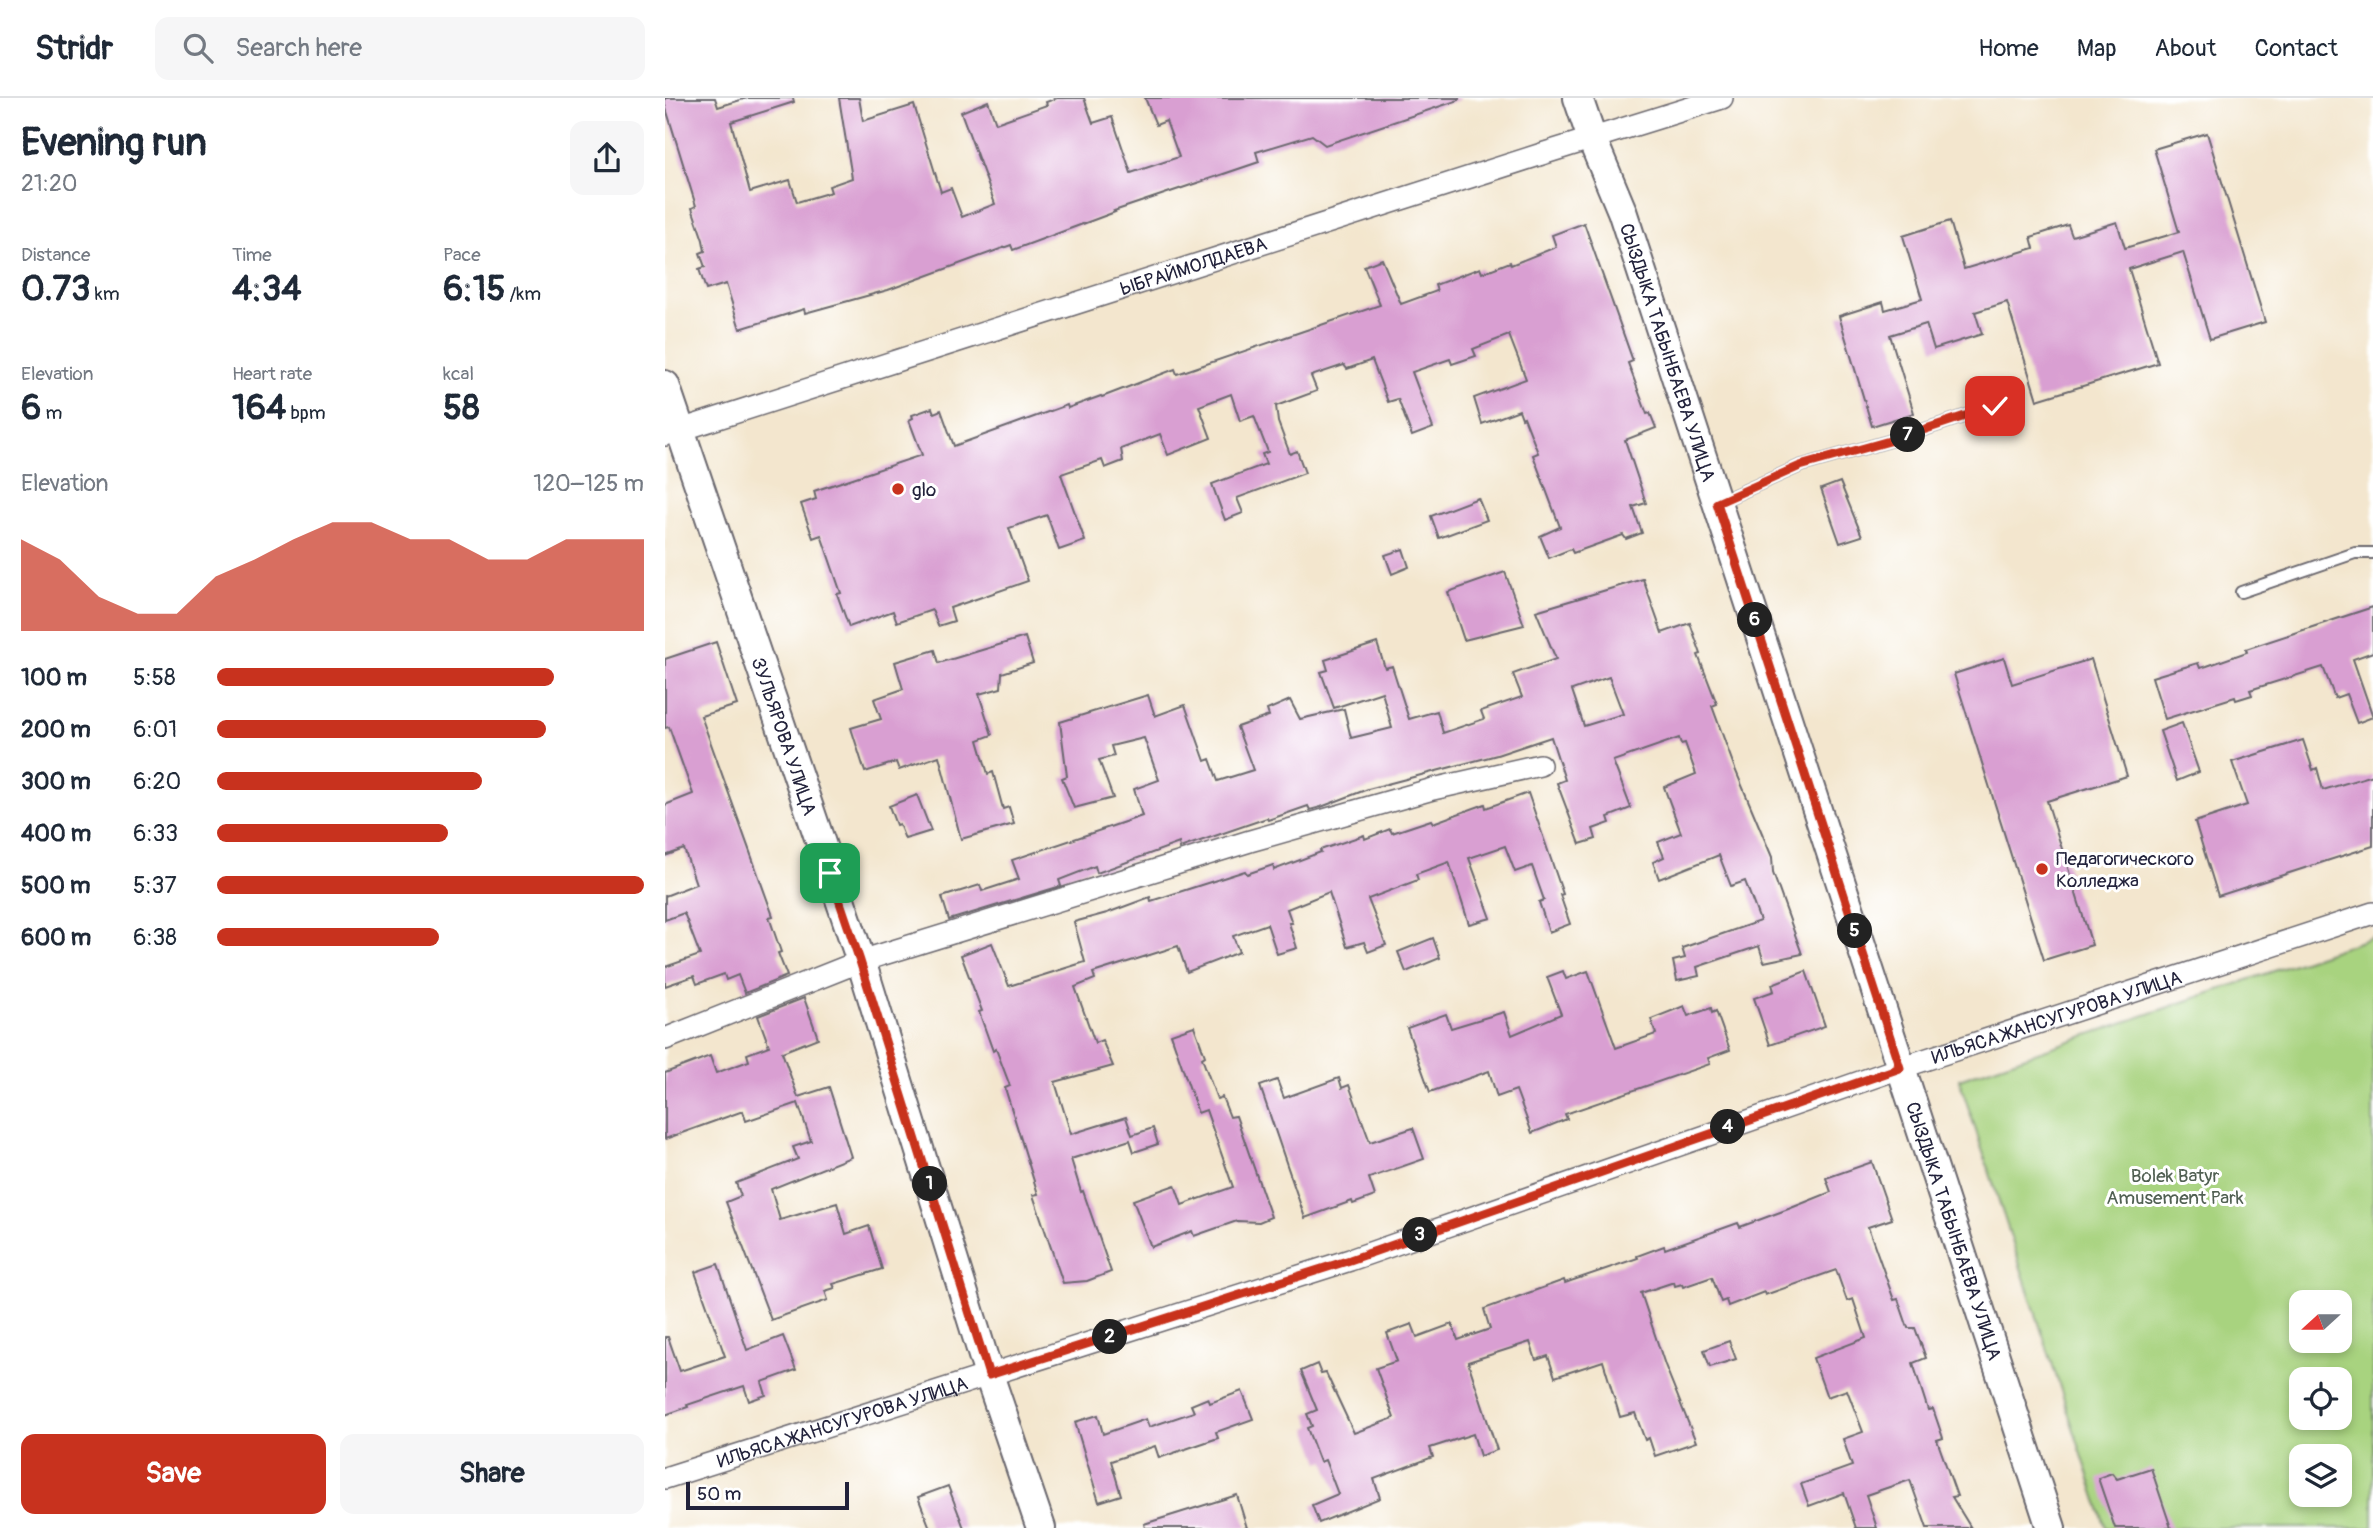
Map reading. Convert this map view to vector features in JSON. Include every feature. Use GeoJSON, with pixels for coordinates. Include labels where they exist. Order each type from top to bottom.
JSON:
{"type":"FeatureCollection","features":[{"type":"Feature","properties":{"kind":"street","name":"СЫЗДЫКА ТАБЫНБАЕВА УЛИЦА"},"geometry":{"type":"LineString","coordinates":[[1579,98],[1592,139],[1622,211],[2051,1528]]}},
{"type":"Feature","properties":{"kind":"street","name":"ЫБРАЙМОЛДАЕВА"},"geometry":{"type":"LineString","coordinates":[[672,434],[1722,98]]}},
{"type":"Feature","properties":{"kind":"street","name":"ЗУЛЬЯРОВА УЛИЦА"},"geometry":{"type":"LineString","coordinates":[[665,385],[672,434],[860,961],[989,1375],[1041,1528]]}},
{"type":"Feature","properties":{"kind":"street"},"geometry":{"type":"LineString","coordinates":[[665,1039],[860,961],[1250,841],[1433,789],[1541,765]]}},
{"type":"Feature","properties":{"kind":"street","name":"ИЛЬЯСА ЖАНСУГУРОВА УЛИЦА"},"geometry":{"type":"LineString","coordinates":[[665,1478],[1350,1260],[1900,1068],[2373,913]]}},
{"type":"Feature","properties":{"kind":"lane"},"geometry":{"type":"LineString","coordinates":[[1717,503],[1800,466],[1893,440],[1995,406]]}},
{"type":"Feature","properties":{"kind":"lane"},"geometry":{"type":"LineString","coordinates":[[2241,592],[2355,553],[2373,553]]}},
{"type":"Feature","properties":{"kind":"green space","name":"Bolek Batyr Amusement Park"},"geometry":{"type":"Polygon","coordinates":[[[2373,937],[2373,1528],[2106,1528],[1959,1079],[2373,937]]]}},
{"type":"Feature","properties":{"kind":"building"},"geometry":{"type":"Polygon","coordinates":[[[665,98],[715,98],[718,107],[747,98],[793,98],[794,102],[731,122],[750,192],[790,180],[797,202],[831,192],[829,186],[852,178],[839,98],[859,98],[863,121],[914,105],[941,192],[951,188],[962,217],[995,204],[961,112],[988,101],[996,123],[1047,105],[1046,102],[1057,98],[1084,98],[1093,123],[1112,117],[1131,173],[1179,157],[1166,121],[1156,125],[1145,98],[1459,100],[1325,145],[1312,135],[1256,152],[1259,162],[1114,211],[1013,250],[1011,245],[888,290],[805,313],[804,309],[740,329],[726,284],[706,290],[699,269],[705,267],[700,253],[705,251],[703,240],[692,208],[696,206],[665,98]]]}},
{"type":"Feature","properties":{"kind":"building"},"geometry":{"type":"Polygon","coordinates":[[[2207,133],[2265,322],[2210,339],[2183,252],[2129,269],[2158,363],[2037,400],[2007,302],[1975,312],[1982,334],[1934,349],[1926,324],[1890,335],[1914,413],[1872,426],[1839,316],[1883,302],[1885,310],[1922,299],[1903,236],[1950,221],[1964,269],[2034,248],[2031,237],[2068,225],[2072,236],[2117,222],[2125,248],[2179,232],[2154,149],[2207,133]]]}},
{"type":"Feature","properties":{"kind":"building"},"geometry":{"type":"Polygon","coordinates":[[[1584,223],[1633,361],[1628,363],[1647,414],[1650,413],[1656,428],[1625,440],[1646,503],[1633,507],[1642,533],[1626,539],[1623,535],[1573,553],[1571,549],[1549,558],[1540,536],[1560,527],[1533,455],[1538,453],[1524,417],[1522,418],[1519,410],[1482,424],[1474,398],[1526,379],[1509,335],[1473,349],[1476,356],[1452,364],[1450,359],[1412,372],[1433,428],[1412,436],[1398,399],[1388,402],[1372,360],[1347,369],[1344,365],[1311,376],[1317,391],[1276,406],[1278,422],[1290,454],[1297,451],[1305,473],[1237,498],[1243,513],[1225,520],[1212,484],[1266,464],[1262,454],[1268,452],[1254,416],[1240,421],[1231,394],[1199,406],[1211,438],[1168,455],[1160,434],[1121,449],[1123,461],[1105,468],[1102,460],[1061,474],[1085,541],[1059,550],[1047,515],[1009,528],[1028,581],[950,608],[954,621],[938,626],[932,610],[897,622],[893,611],[849,627],[837,594],[841,593],[821,535],[813,538],[801,504],[816,499],[814,491],[922,455],[909,420],[913,418],[912,415],[932,408],[934,413],[941,410],[954,446],[1067,405],[1068,408],[1102,397],[1175,369],[1177,374],[1380,305],[1364,266],[1382,259],[1401,304],[1437,291],[1435,285],[1480,268],[1482,273],[1510,262],[1511,265],[1556,247],[1552,235],[1584,223]]]}},
{"type":"Feature","properties":{"kind":"building"},"geometry":{"type":"Polygon","coordinates":[[[1840,482],[1862,536],[1840,543],[1821,489],[1840,482]]]}},
{"type":"Feature","properties":{"kind":"building"},"geometry":{"type":"Polygon","coordinates":[[[1478,498],[1487,520],[1439,538],[1431,516],[1478,498]]]}},
{"type":"Feature","properties":{"kind":"building"},"geometry":{"type":"Polygon","coordinates":[[[1403,549],[1409,567],[1392,574],[1385,555],[1403,549]]]}},
{"type":"Feature","properties":{"kind":"building"},"geometry":{"type":"Polygon","coordinates":[[[1505,572],[1524,625],[1464,640],[1448,592],[1505,572]]]}},
{"type":"Feature","properties":{"kind":"building"},"geometry":{"type":"Polygon","coordinates":[[[1643,579],[1662,633],[1690,623],[1701,654],[1698,655],[1717,704],[1712,706],[1772,857],[1773,873],[1802,954],[1764,962],[1759,946],[1697,967],[1699,976],[1677,981],[1673,961],[1685,958],[1682,948],[1760,921],[1745,881],[1731,886],[1719,855],[1659,879],[1653,862],[1664,857],[1658,842],[1681,833],[1664,787],[1696,774],[1685,743],[1681,744],[1679,738],[1613,761],[1631,808],[1608,817],[1610,823],[1593,829],[1596,839],[1580,844],[1557,783],[1565,780],[1551,737],[1497,755],[1368,789],[1321,807],[1310,810],[1308,806],[1268,820],[1267,818],[1180,848],[1179,843],[1097,873],[1095,866],[1059,880],[1061,886],[949,920],[942,897],[980,885],[982,891],[1019,879],[1012,860],[1142,816],[1134,789],[1159,780],[1144,738],[1111,746],[1114,756],[1099,760],[1113,798],[1074,808],[1062,778],[1067,776],[1060,722],[1148,695],[1155,716],[1185,705],[1205,761],[1210,759],[1218,781],[1253,770],[1237,727],[1269,716],[1267,710],[1290,700],[1300,719],[1344,709],[1351,738],[1392,728],[1382,692],[1334,708],[1321,672],[1328,670],[1325,660],[1377,643],[1385,668],[1392,666],[1409,719],[1437,711],[1443,733],[1484,719],[1481,711],[1522,697],[1513,674],[1556,659],[1536,611],[1643,579]],[[1609,677],[1572,690],[1584,726],[1623,714],[1609,677]]]}},
{"type":"Feature","properties":{"kind":"building"},"geometry":{"type":"Polygon","coordinates":[[[2373,607],[2373,652],[2353,659],[2373,717],[2357,723],[2346,694],[2335,698],[2323,667],[2250,690],[2252,695],[2236,700],[2235,697],[2165,719],[2152,677],[2198,663],[2200,668],[2207,666],[2247,652],[2246,649],[2373,607]]]}},
{"type":"Feature","properties":{"kind":"building"},"geometry":{"type":"Polygon","coordinates":[[[1025,637],[1033,663],[1002,673],[1001,688],[979,694],[992,735],[978,740],[988,774],[993,772],[1003,809],[1009,807],[1014,824],[961,839],[939,756],[899,770],[896,762],[865,772],[851,728],[881,719],[874,699],[903,689],[895,662],[935,650],[939,663],[1025,637]]]}},
{"type":"Feature","properties":{"kind":"building"},"geometry":{"type":"Polygon","coordinates":[[[716,642],[737,705],[701,716],[773,916],[769,917],[787,976],[745,993],[738,975],[726,980],[724,974],[697,984],[694,976],[665,986],[665,967],[700,955],[684,913],[665,920],[665,896],[696,884],[684,849],[665,856],[665,805],[693,794],[669,727],[665,728],[665,659],[716,642]]]}},
{"type":"Feature","properties":{"kind":"building","name":"Педагогического Колледжа"},"geometry":{"type":"Polygon","coordinates":[[[2004,658],[2012,684],[2091,659],[2127,776],[2047,801],[2092,945],[2044,960],[1954,674],[2004,658]]]}},
{"type":"Feature","properties":{"kind":"building"},"geometry":{"type":"Polygon","coordinates":[[[2182,723],[2199,772],[2177,781],[2160,731],[2182,723]]]}},
{"type":"Feature","properties":{"kind":"building"},"geometry":{"type":"Polygon","coordinates":[[[2303,740],[2313,770],[2317,768],[2323,790],[2373,775],[2373,846],[2218,896],[2195,822],[2247,805],[2232,762],[2303,740]]]}},
{"type":"Feature","properties":{"kind":"building"},"geometry":{"type":"Polygon","coordinates":[[[1528,793],[1563,894],[1560,895],[1570,924],[1549,932],[1539,902],[1544,900],[1532,866],[1515,872],[1505,846],[1469,858],[1491,918],[1469,924],[1449,862],[1416,874],[1418,880],[1368,899],[1386,945],[1368,952],[1364,942],[1347,947],[1329,892],[1287,909],[1297,948],[1277,954],[1267,924],[1233,936],[1239,952],[1187,972],[1178,946],[1093,973],[1095,979],[1075,987],[1095,1043],[1102,1040],[1113,1066],[1055,1082],[1071,1134],[1126,1117],[1132,1135],[1153,1128],[1158,1144],[1134,1152],[1130,1140],[1071,1159],[1111,1272],[1087,1281],[1063,1283],[1033,1195],[1038,1194],[1005,1088],[1010,1086],[996,1049],[993,1051],[979,1012],[982,1011],[961,955],[992,943],[1009,986],[1085,962],[1074,922],[1150,897],[1151,901],[1245,871],[1247,874],[1273,865],[1274,870],[1364,835],[1365,839],[1390,829],[1392,833],[1431,820],[1433,823],[1485,804],[1486,808],[1528,793]]]}},
{"type":"Feature","properties":{"kind":"building"},"geometry":{"type":"Polygon","coordinates":[[[917,795],[931,831],[905,839],[889,806],[917,795]]]}},
{"type":"Feature","properties":{"kind":"building"},"geometry":{"type":"Polygon","coordinates":[[[1433,938],[1440,958],[1406,972],[1398,952],[1433,938]]]}},
{"type":"Feature","properties":{"kind":"building"},"geometry":{"type":"Polygon","coordinates":[[[1563,971],[1566,979],[1588,971],[1616,1048],[1656,1034],[1651,1019],[1684,1006],[1688,1016],[1711,1008],[1712,1013],[1716,1011],[1730,1050],[1708,1058],[1710,1064],[1565,1114],[1567,1119],[1532,1133],[1516,1090],[1497,1097],[1489,1071],[1430,1092],[1407,1028],[1446,1014],[1451,1028],[1504,1012],[1512,1035],[1561,1014],[1547,977],[1563,971]]]}},
{"type":"Feature","properties":{"kind":"building"},"geometry":{"type":"Polygon","coordinates":[[[1806,971],[1825,1026],[1770,1045],[1754,998],[1774,991],[1772,984],[1806,971]]]}},
{"type":"Feature","properties":{"kind":"building"},"geometry":{"type":"Polygon","coordinates":[[[804,998],[818,1038],[782,1052],[798,1097],[829,1087],[851,1157],[771,1189],[780,1220],[837,1203],[846,1234],[869,1226],[882,1269],[833,1284],[835,1288],[825,1291],[828,1300],[771,1320],[726,1202],[741,1196],[736,1183],[798,1159],[793,1147],[811,1141],[798,1103],[746,1121],[743,1111],[665,1139],[665,1073],[710,1056],[716,1073],[749,1061],[747,1054],[769,1046],[758,1016],[804,998]]]}},
{"type":"Feature","properties":{"kind":"building"},"geometry":{"type":"Polygon","coordinates":[[[1194,1026],[1217,1099],[1222,1097],[1230,1117],[1236,1116],[1271,1217],[1259,1222],[1237,1221],[1194,1236],[1192,1231],[1151,1247],[1133,1200],[1175,1185],[1182,1205],[1233,1187],[1206,1110],[1198,1113],[1171,1034],[1194,1026]]]}},
{"type":"Feature","properties":{"kind":"building"},"geometry":{"type":"Polygon","coordinates":[[[1339,1078],[1342,1088],[1349,1085],[1370,1142],[1413,1128],[1424,1159],[1369,1178],[1375,1196],[1353,1204],[1352,1201],[1305,1218],[1260,1086],[1277,1080],[1284,1098],[1339,1078]]]}},
{"type":"Feature","properties":{"kind":"building"},"geometry":{"type":"Polygon","coordinates":[[[1872,1162],[1892,1219],[1868,1227],[1894,1300],[1898,1299],[1908,1328],[1915,1328],[1926,1358],[1913,1363],[1928,1410],[1933,1409],[1943,1438],[1937,1440],[1957,1496],[1952,1497],[1971,1528],[1927,1528],[1910,1480],[1866,1495],[1877,1528],[1856,1528],[1844,1493],[1809,1506],[1801,1484],[1852,1466],[1843,1439],[1863,1432],[1847,1390],[1827,1397],[1813,1358],[1866,1338],[1853,1299],[1847,1301],[1836,1270],[1728,1306],[1726,1300],[1721,1302],[1712,1277],[1683,1287],[1682,1284],[1675,1286],[1674,1282],[1641,1293],[1665,1365],[1696,1442],[1655,1456],[1649,1438],[1645,1440],[1635,1413],[1620,1417],[1603,1361],[1555,1377],[1548,1356],[1536,1360],[1530,1342],[1468,1362],[1497,1450],[1480,1456],[1473,1434],[1430,1448],[1433,1457],[1374,1479],[1380,1498],[1319,1523],[1312,1505],[1338,1494],[1325,1460],[1320,1462],[1307,1428],[1312,1426],[1307,1414],[1317,1410],[1301,1371],[1317,1364],[1321,1374],[1326,1373],[1354,1433],[1394,1418],[1376,1368],[1397,1361],[1387,1333],[1412,1324],[1417,1337],[1452,1324],[1458,1340],[1490,1329],[1484,1309],[1564,1280],[1565,1283],[1638,1258],[1637,1256],[1664,1246],[1665,1249],[1738,1223],[1740,1227],[1791,1208],[1831,1192],[1826,1178],[1872,1162]]]}},
{"type":"Feature","properties":{"kind":"building"},"geometry":{"type":"Polygon","coordinates":[[[718,1264],[747,1350],[783,1336],[796,1370],[762,1382],[766,1395],[749,1401],[744,1386],[665,1415],[665,1337],[668,1337],[680,1371],[725,1356],[695,1272],[718,1264]]]}},
{"type":"Feature","properties":{"kind":"building"},"geometry":{"type":"Polygon","coordinates":[[[1729,1341],[1736,1359],[1710,1367],[1704,1350],[1729,1341]]]}},
{"type":"Feature","properties":{"kind":"building"},"geometry":{"type":"Polygon","coordinates":[[[1242,1391],[1253,1419],[1216,1432],[1218,1438],[1159,1458],[1155,1446],[1111,1461],[1121,1495],[1099,1502],[1075,1422],[1098,1415],[1103,1434],[1146,1419],[1149,1427],[1194,1412],[1191,1405],[1208,1398],[1210,1403],[1242,1391]]]}},
{"type":"Feature","properties":{"kind":"building"},"geometry":{"type":"Polygon","coordinates":[[[2151,1468],[2171,1528],[2115,1528],[2098,1478],[2112,1473],[2117,1479],[2151,1468]]]}},
{"type":"Feature","properties":{"kind":"building"},"geometry":{"type":"Polygon","coordinates":[[[948,1486],[964,1528],[930,1528],[918,1497],[948,1486]]]}},
{"type":"Feature","properties":{"kind":"building"},"geometry":{"type":"Polygon","coordinates":[[[1237,1495],[1247,1528],[1145,1528],[1144,1524],[1237,1495]]]}},
{"type":"Feature","properties":{"kind":"place","name":"glo"},"geometry":{"type":"Point","coordinates":[898,489]}},
{"type":"Feature","properties":{"kind":"place","name":"Педагогического Колледжа"},"geometry":{"type":"Point","coordinates":[2042,869]}},
{"type":"Feature","properties":{"kind":"route"},"geometry":{"type":"LineString","coordinates":[[830,873],[989,1375],[1350,1260],[1900,1068],[1717,503],[1800,466],[1893,440],[1995,406]]}}]}
